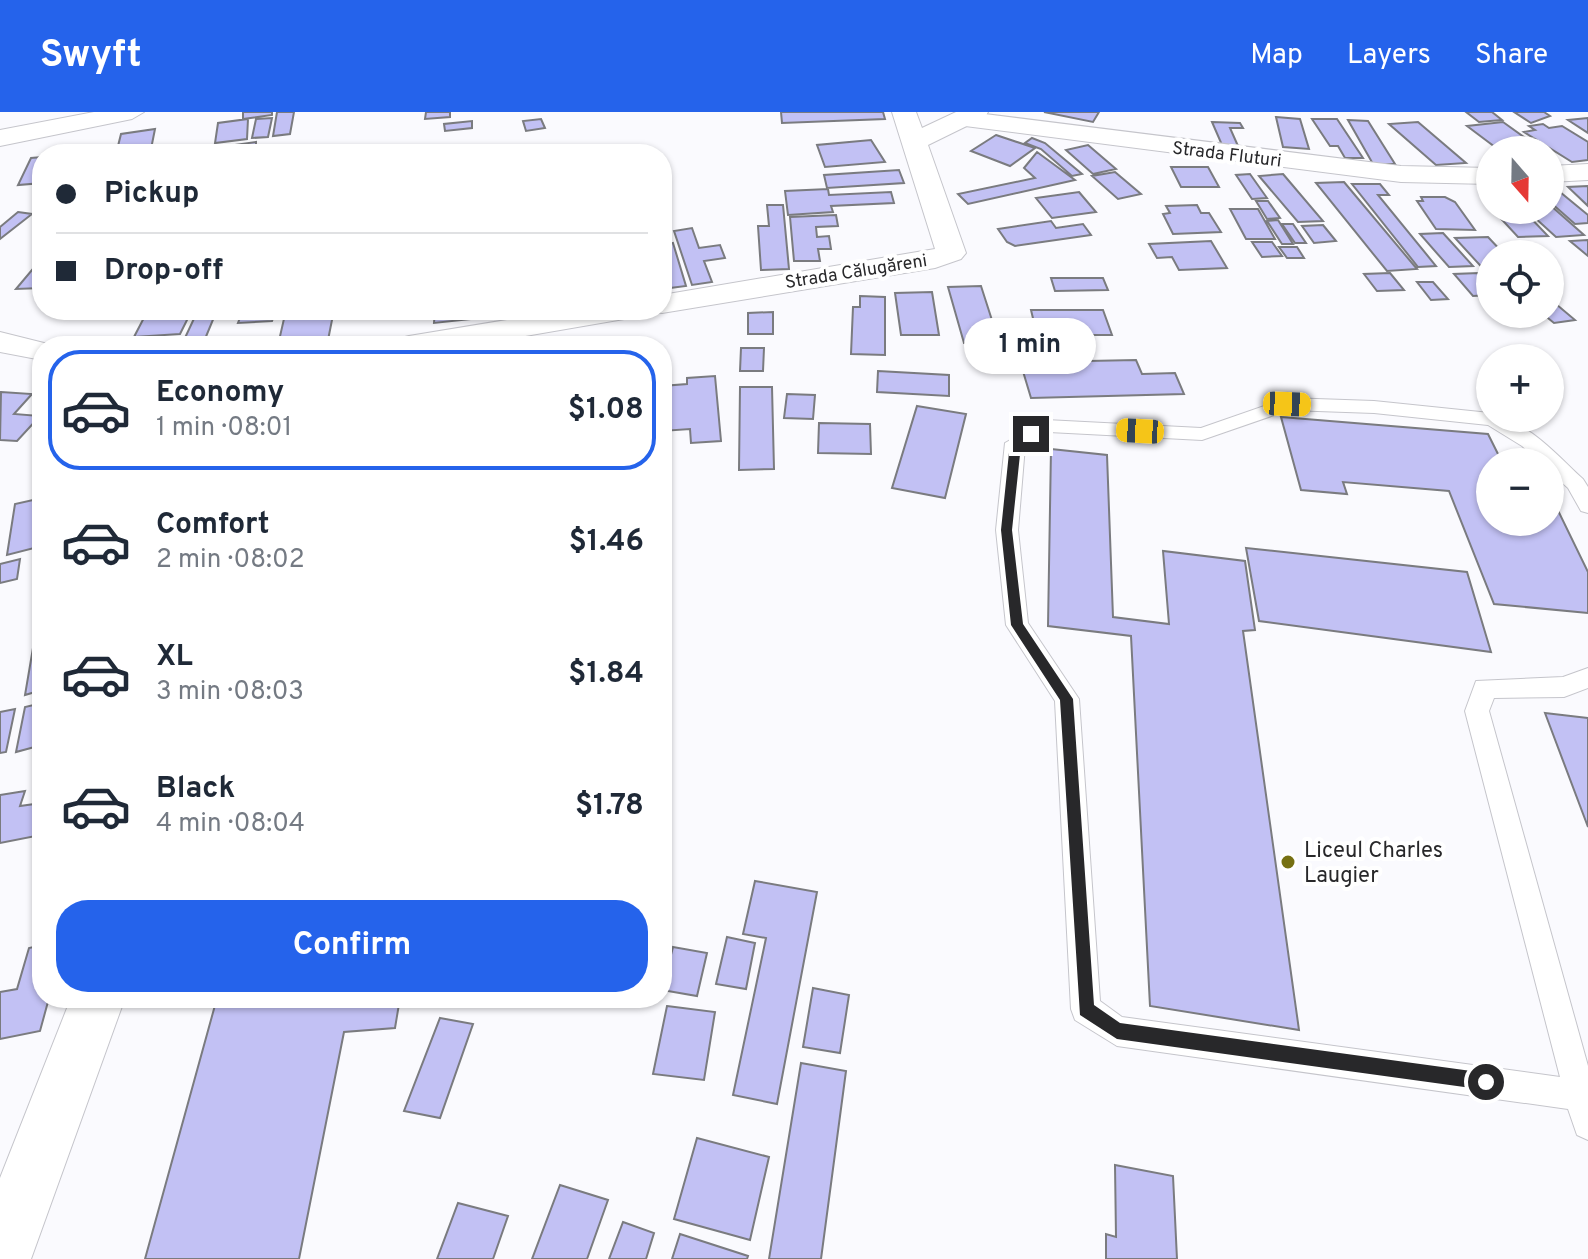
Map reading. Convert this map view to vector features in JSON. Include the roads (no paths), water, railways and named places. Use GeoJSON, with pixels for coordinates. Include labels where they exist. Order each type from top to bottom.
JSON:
{"type":"FeatureCollection","features":[{"type":"Feature","properties":{"kind":"street"},"geometry":{"type":"LineString","coordinates":[[0,138],[132,112]]}},
{"type":"Feature","properties":{"kind":"street","name":"Strada Călugăreni"},"geometry":{"type":"LineString","coordinates":[[672,302],[935,259],[951,253],[904,112]]}},
{"type":"Feature","properties":{"kind":"street"},"geometry":{"type":"LineString","coordinates":[[916,141],[971,116]]}},
{"type":"Feature","properties":{"kind":"street","name":"Strada Fluturi"},"geometry":{"type":"LineString","coordinates":[[971,116],[1386,173],[1476,176]]}},
{"type":"Feature","properties":{"kind":"street"},"geometry":{"type":"LineString","coordinates":[[1564,173],[1588,172]]}},
{"type":"Feature","properties":{"kind":"street"},"geometry":{"type":"LineString","coordinates":[[469,336],[564,320]]}},
{"type":"Feature","properties":{"kind":"street"},"geometry":{"type":"LineString","coordinates":[[0,342],[32,348]]}},
{"type":"Feature","properties":{"kind":"street"},"geometry":{"type":"LineString","coordinates":[[0,1258],[94,1008]]}},
{"type":"Feature","properties":{"kind":"lane"},"geometry":{"type":"LineString","coordinates":[[1579,1095],[1117,1031],[1086,1009],[1067,699],[1017,625],[1007,530],[1015,443],[1046,426],[1202,434],[1287,404],[1374,407],[1492,419],[1529,441],[1576,484],[1588,506]]}},
{"type":"Feature","properties":{"kind":"lane"},"geometry":{"type":"LineString","coordinates":[[1588,678],[1564,687],[1485,688],[1477,711],[1588,1124]]}},
{"type":"Feature","properties":{"kind":"place","name":"Liceul Charles Laugier"},"geometry":{"type":"Point","coordinates":[1288,862]}}]}
